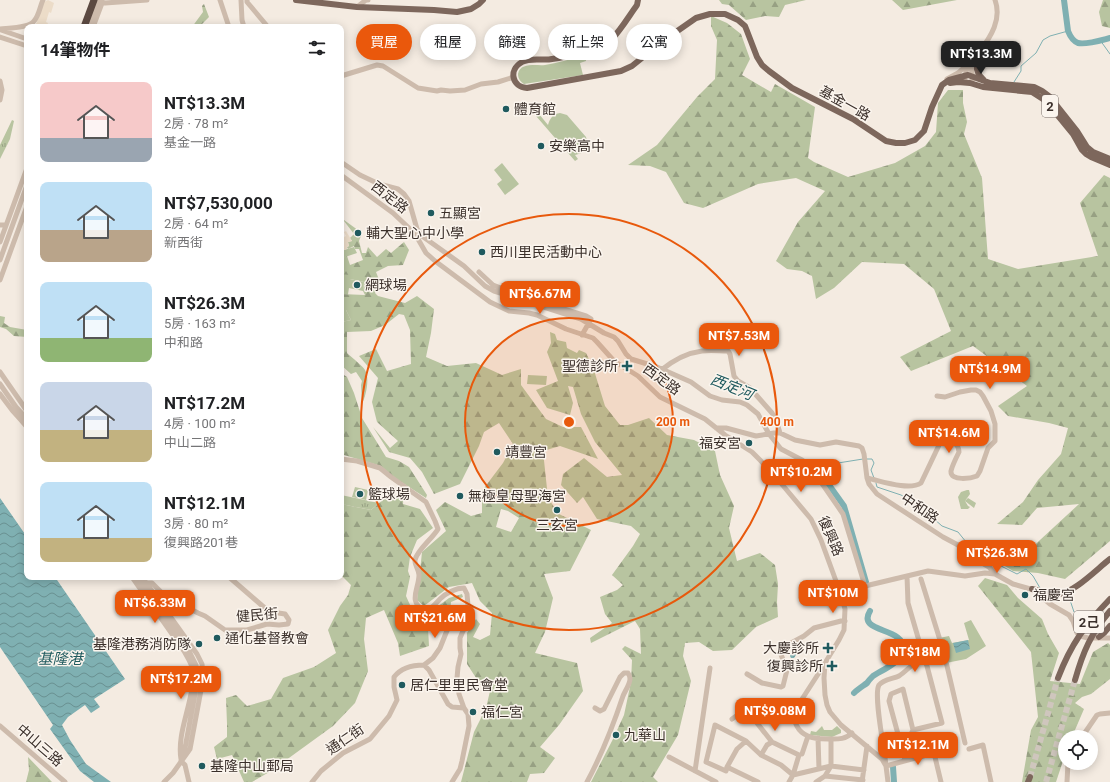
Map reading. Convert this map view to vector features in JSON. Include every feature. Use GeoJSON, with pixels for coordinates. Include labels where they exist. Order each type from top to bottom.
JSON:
{"type":"FeatureCollection","features":[{"type":"Feature","properties":{"kind":"highway"},"geometry":{"type":"LineString","coordinates":[[85,24],[94,0]]}},
{"type":"Feature","properties":{"kind":"main road"},"geometry":{"type":"LineString","coordinates":[[296,0],[357,7],[457,12],[471,9],[482,0]]}},
{"type":"Feature","properties":{"kind":"main road"},"geometry":{"type":"LineString","coordinates":[[514,77],[514,71],[522,62],[528,60],[549,60],[560,58],[579,53],[607,42],[618,31],[637,5],[638,0]]}},
{"type":"Feature","properties":{"kind":"main road","name":"基金一路"},"geometry":{"type":"LineString","coordinates":[[514,77],[514,80],[518,85],[527,88],[621,71],[632,66],[699,17],[720,13],[734,17],[742,22],[762,66],[792,88],[853,119],[886,141],[905,143],[915,140],[920,136],[924,131],[932,107],[942,85]]}},
{"type":"Feature","properties":{"kind":"main road"},"geometry":{"type":"LineString","coordinates":[[980,52],[976,60],[978,73],[981,77],[990,82]]}},
{"type":"Feature","properties":{"kind":"main road","name":"2"},"geometry":{"type":"LineString","coordinates":[[942,85],[949,80],[972,76],[980,80],[990,82],[1034,87],[1050,97],[1077,131],[1087,147],[1093,152],[1110,159]]}},
{"type":"Feature","properties":{"kind":"main road","name":"2"},"geometry":{"type":"LineString","coordinates":[[938,92],[950,83],[968,83],[983,87],[1032,92],[1046,101],[1073,134],[1082,150],[1091,157],[1110,165]]}},
{"type":"Feature","properties":{"kind":"main road"},"geometry":{"type":"LineString","coordinates":[[1032,589],[1042,593],[1064,593],[1076,587],[1110,559]]}},
{"type":"Feature","properties":{"kind":"main road","name":"2己"},"geometry":{"type":"LineString","coordinates":[[1058,678],[1070,650],[1085,627],[1110,599]]}},
{"type":"Feature","properties":{"kind":"main road","name":"2己"},"geometry":{"type":"LineString","coordinates":[[1076,680],[1083,654],[1094,631],[1110,611]]}},
{"type":"Feature","properties":{"kind":"main road"},"geometry":{"type":"LineString","coordinates":[[1099,637],[1110,626]]}},
{"type":"Feature","properties":{"kind":"main road"},"geometry":{"type":"LineString","coordinates":[[1110,626],[1110,637]]}},
{"type":"Feature","properties":{"kind":"main road"},"geometry":{"type":"LineString","coordinates":[[1070,650],[1083,654]]}},
{"type":"Feature","properties":{"kind":"street"},"geometry":{"type":"LineString","coordinates":[[30,24],[34,22],[43,0]]}},
{"type":"Feature","properties":{"kind":"street"},"geometry":{"type":"LineString","coordinates":[[82,24],[90,0]]}},
{"type":"Feature","properties":{"kind":"street"},"geometry":{"type":"LineString","coordinates":[[94,0],[114,2],[147,0]]}},
{"type":"Feature","properties":{"kind":"street"},"geometry":{"type":"LineString","coordinates":[[220,0],[228,24]]}},
{"type":"Feature","properties":{"kind":"street"},"geometry":{"type":"LineString","coordinates":[[241,0],[243,24]]}},
{"type":"Feature","properties":{"kind":"street"},"geometry":{"type":"LineString","coordinates":[[247,0],[247,2],[265,24]]}},
{"type":"Feature","properties":{"kind":"street"},"geometry":{"type":"LineString","coordinates":[[357,7],[368,0]]}},
{"type":"Feature","properties":{"kind":"street"},"geometry":{"type":"LineString","coordinates":[[942,85],[946,80],[969,64],[980,52],[994,30],[997,18],[995,0]]}},
{"type":"Feature","properties":{"kind":"street"},"geometry":{"type":"LineString","coordinates":[[90,24],[100,1]]}},
{"type":"Feature","properties":{"kind":"street"},"geometry":{"type":"LineString","coordinates":[[94,24],[100,1]]}},
{"type":"Feature","properties":{"kind":"street"},"geometry":{"type":"LineString","coordinates":[[0,30],[24,25]]}},
{"type":"Feature","properties":{"kind":"street"},"geometry":{"type":"LineString","coordinates":[[17,27],[14,32],[17,36]]}},
{"type":"Feature","properties":{"kind":"street"},"geometry":{"type":"LineString","coordinates":[[0,30],[24,38]]}},
{"type":"Feature","properties":{"kind":"street"},"geometry":{"type":"LineString","coordinates":[[0,37],[24,45]]}},
{"type":"Feature","properties":{"kind":"street"},"geometry":{"type":"LineString","coordinates":[[969,64],[965,76],[965,81],[968,83],[972,80],[971,67],[974,57]]}},
{"type":"Feature","properties":{"kind":"street"},"geometry":{"type":"LineString","coordinates":[[344,75],[377,65],[383,66],[418,88],[437,91],[465,90],[481,84],[498,82],[514,77]]}},
{"type":"Feature","properties":{"kind":"street"},"geometry":{"type":"LineString","coordinates":[[0,81],[2,90],[0,92],[0,100]]}},
{"type":"Feature","properties":{"kind":"street"},"geometry":{"type":"LineString","coordinates":[[344,164],[366,178],[379,184],[398,189],[404,194],[409,201],[417,230],[422,236],[464,266],[485,286],[494,291],[581,319],[604,333],[614,337],[626,354],[631,358],[657,367],[691,382],[710,396],[722,400],[740,402],[747,405],[758,414],[769,434],[781,449],[807,464],[843,514],[864,583]]}},
{"type":"Feature","properties":{"kind":"street"},"geometry":{"type":"LineString","coordinates":[[0,242],[24,176]]}},
{"type":"Feature","properties":{"kind":"street","name":"西定路"},"geometry":{"type":"LineString","coordinates":[[344,177],[392,213],[410,229],[426,253],[435,261],[493,304],[504,310],[537,315],[566,329],[595,340],[614,361],[638,376],[660,397],[705,419],[716,428],[726,428],[752,436],[780,433]]}},
{"type":"Feature","properties":{"kind":"street"},"geometry":{"type":"LineString","coordinates":[[0,260],[24,193]]}},
{"type":"Feature","properties":{"kind":"street"},"geometry":{"type":"LineString","coordinates":[[0,280],[24,214]]}},
{"type":"Feature","properties":{"kind":"street"},"geometry":{"type":"LineString","coordinates":[[0,225],[6,225]]}},
{"type":"Feature","properties":{"kind":"street"},"geometry":{"type":"LineString","coordinates":[[479,272],[493,285],[512,293],[586,316],[591,319],[582,335]]}},
{"type":"Feature","properties":{"kind":"street"},"geometry":{"type":"LineString","coordinates":[[481,296],[490,283]]}},
{"type":"Feature","properties":{"kind":"street"},"geometry":{"type":"LineString","coordinates":[[659,372],[664,367],[676,360],[692,353],[702,351],[728,351],[730,354],[734,376],[738,381],[750,388],[767,406],[776,420],[780,433]]}},
{"type":"Feature","properties":{"kind":"street"},"geometry":{"type":"LineString","coordinates":[[0,372],[24,407]]}},
{"type":"Feature","properties":{"kind":"street"},"geometry":{"type":"LineString","coordinates":[[0,384],[24,417]]}},
{"type":"Feature","properties":{"kind":"street"},"geometry":{"type":"LineString","coordinates":[[875,480],[897,485],[918,485],[921,483],[941,441],[947,438],[953,441],[959,449],[951,471],[952,474],[962,479],[971,479],[977,476],[988,448],[995,441],[996,424],[991,411],[983,396],[976,390],[960,392],[945,397],[937,396]]}},
{"type":"Feature","properties":{"kind":"street"},"geometry":{"type":"LineString","coordinates":[[0,394],[12,410],[24,417]]}},
{"type":"Feature","properties":{"kind":"street","name":"復興路"},"geometry":{"type":"LineString","coordinates":[[716,428],[752,452],[807,513],[821,540],[845,609],[844,630],[825,663],[824,690],[827,705],[830,712],[841,725],[867,746],[882,755]]}},
{"type":"Feature","properties":{"kind":"street","name":"中和路"},"geometry":{"type":"LineString","coordinates":[[780,433],[795,440],[820,445],[836,442],[859,446],[862,448],[866,465],[875,480],[872,488],[880,496],[943,538],[958,545],[965,552],[989,567],[995,574],[1013,584],[1032,589]]}},
{"type":"Feature","properties":{"kind":"street"},"geometry":{"type":"LineString","coordinates":[[344,459],[358,461],[380,468],[426,502],[438,529],[415,559],[419,574],[415,594],[417,605],[425,611],[429,610],[441,598],[453,590],[464,588],[467,594],[469,617],[460,638],[461,654],[457,678],[459,694],[468,714],[469,726],[460,769],[452,782]]}},
{"type":"Feature","properties":{"kind":"street"},"geometry":{"type":"LineString","coordinates":[[985,573],[989,571],[989,567]]}},
{"type":"Feature","properties":{"kind":"street","name":"中和路"},"geometry":{"type":"LineString","coordinates":[[840,592],[864,583],[928,571],[965,576],[985,573],[995,574]]}},
{"type":"Feature","properties":{"kind":"street"},"geometry":{"type":"LineString","coordinates":[[907,576],[908,603],[942,723],[913,730]]}},
{"type":"Feature","properties":{"kind":"street"},"geometry":{"type":"LineString","coordinates":[[136,580],[143,585],[184,651],[192,669],[193,682],[180,747],[181,761],[185,765],[189,782]]}},
{"type":"Feature","properties":{"kind":"street"},"geometry":{"type":"LineString","coordinates":[[139,580],[197,654],[202,664],[203,676],[190,749],[173,773],[164,782]]}},
{"type":"Feature","properties":{"kind":"street"},"geometry":{"type":"LineString","coordinates":[[142,580],[143,585]]}},
{"type":"Feature","properties":{"kind":"street","name":"健民街"},"geometry":{"type":"LineString","coordinates":[[143,585],[152,583],[164,595],[205,616],[225,630],[247,630],[267,624],[288,624],[289,620],[285,614],[272,612],[266,609],[232,580]]}},
{"type":"Feature","properties":{"kind":"street"},"geometry":{"type":"LineString","coordinates":[[921,580],[944,653],[965,742]]}},
{"type":"Feature","properties":{"kind":"street"},"geometry":{"type":"LineString","coordinates":[[1042,593],[1050,604],[1069,615],[1073,620],[1077,633],[1080,636],[1088,638],[1110,637]]}},
{"type":"Feature","properties":{"kind":"street"},"geometry":{"type":"LineString","coordinates":[[452,618],[440,648],[433,658],[424,665],[429,670],[448,704],[452,707],[464,708]]}},
{"type":"Feature","properties":{"kind":"street"},"geometry":{"type":"LineString","coordinates":[[747,674],[762,683],[781,687],[787,670],[780,649],[804,636],[814,628],[845,621]]}},
{"type":"Feature","properties":{"kind":"street"},"geometry":{"type":"LineString","coordinates":[[888,782],[886,766],[882,755],[877,695],[878,688],[882,683],[898,676],[917,660],[944,653]]}},
{"type":"Feature","properties":{"kind":"street"},"geometry":{"type":"LineString","coordinates":[[825,663],[794,712],[795,723],[800,730],[808,736],[818,738],[843,739],[852,733]]}},
{"type":"Feature","properties":{"kind":"street","name":"通仁街"},"geometry":{"type":"LineString","coordinates":[[312,782],[321,771],[343,753],[370,739],[389,716],[397,700],[393,682],[396,675],[403,669],[417,665],[424,665]]}},
{"type":"Feature","properties":{"kind":"street"},"geometry":{"type":"LineString","coordinates":[[695,771],[710,668]]}},
{"type":"Feature","properties":{"kind":"street"},"geometry":{"type":"LineString","coordinates":[[587,782],[598,763],[612,729],[630,680],[628,673],[624,673],[620,677],[604,709],[600,712],[595,708]]}},
{"type":"Feature","properties":{"kind":"street"},"geometry":{"type":"LineString","coordinates":[[903,689],[909,709],[913,730],[911,734],[917,756],[905,760],[889,701],[891,694],[903,689]]}},
{"type":"Feature","properties":{"kind":"street"},"geometry":{"type":"LineString","coordinates":[[732,719],[746,709],[772,742],[799,755],[793,775],[789,782]]}},
{"type":"Feature","properties":{"kind":"street"},"geometry":{"type":"LineString","coordinates":[[1087,730],[1097,715],[1110,713]]}},
{"type":"Feature","properties":{"kind":"street"},"geometry":{"type":"LineString","coordinates":[[758,782],[706,762],[715,725],[746,741],[761,755],[781,765],[793,775]]}},
{"type":"Feature","properties":{"kind":"street","name":"中山三路"},"geometry":{"type":"LineString","coordinates":[[0,726],[65,782]]}},
{"type":"Feature","properties":{"kind":"street"},"geometry":{"type":"LineString","coordinates":[[802,754],[808,736]]}},
{"type":"Feature","properties":{"kind":"street"},"geometry":{"type":"LineString","coordinates":[[818,738],[819,769]]}},
{"type":"Feature","properties":{"kind":"street"},"geometry":{"type":"LineString","coordinates":[[818,781],[825,776],[831,766],[831,739]]}},
{"type":"Feature","properties":{"kind":"street"},"geometry":{"type":"LineString","coordinates":[[726,769],[737,750],[746,741]]}},
{"type":"Feature","properties":{"kind":"street"},"geometry":{"type":"LineString","coordinates":[[761,755],[767,745],[772,742]]}},
{"type":"Feature","properties":{"kind":"street"},"geometry":{"type":"LineString","coordinates":[[969,749],[983,745],[991,782]]}},
{"type":"Feature","properties":{"kind":"street"},"geometry":{"type":"LineString","coordinates":[[825,776],[863,781],[867,746]]}},
{"type":"Feature","properties":{"kind":"street"},"geometry":{"type":"LineString","coordinates":[[886,766],[934,753],[941,782]]}},
{"type":"Feature","properties":{"kind":"street"},"geometry":{"type":"LineString","coordinates":[[669,757],[716,782]]}},
{"type":"Feature","properties":{"kind":"street"},"geometry":{"type":"LineString","coordinates":[[793,775],[831,766],[864,770]]}},
{"type":"Feature","properties":{"kind":"street"},"geometry":{"type":"LineString","coordinates":[[1067,782],[1068,770]]}},
{"type":"Feature","properties":{"kind":"green space"},"geometry":{"type":"Polygon","coordinates":[[[719,0],[806,0],[785,5],[779,17],[765,16],[746,20],[729,5],[722,4],[719,0]]]}},
{"type":"Feature","properties":{"kind":"green space"},"geometry":{"type":"Polygon","coordinates":[[[892,0],[957,0],[903,10],[892,0]]]}},
{"type":"Feature","properties":{"kind":"green space"},"geometry":{"type":"Polygon","coordinates":[[[1103,0],[1110,0],[1110,28],[1102,26],[1099,12],[1103,0]]]}},
{"type":"Feature","properties":{"kind":"green space"},"geometry":{"type":"Polygon","coordinates":[[[204,4],[209,17],[202,24],[194,24],[203,12],[202,6],[204,4]]]}},
{"type":"Feature","properties":{"kind":"green space"},"geometry":{"type":"Polygon","coordinates":[[[711,16],[727,23],[741,34],[750,59],[742,75],[771,92],[775,84],[815,107],[808,158],[848,177],[895,163],[925,146],[936,132],[938,103],[948,90],[963,90],[963,103],[967,122],[964,134],[982,178],[988,259],[1018,269],[1098,256],[1080,203],[1104,175],[1110,178],[1110,541],[1065,579],[1038,573],[1013,571],[1000,563],[1027,552],[1079,504],[1037,508],[1022,525],[997,524],[1023,502],[1038,480],[1061,454],[1068,428],[1008,416],[998,406],[1027,386],[973,346],[911,371],[900,357],[951,331],[934,289],[904,264],[862,262],[834,288],[816,299],[812,276],[802,271],[787,269],[776,261],[798,222],[825,191],[796,178],[758,184],[703,208],[684,203],[666,172],[650,166],[628,165],[657,145],[697,97],[715,79],[717,40],[711,26],[711,16]]]}},
{"type":"Feature","properties":{"kind":"green space"},"geometry":{"type":"Polygon","coordinates":[[[567,60],[586,60],[580,63],[583,75],[524,84],[518,74],[519,70],[525,66],[545,65],[567,60]]]}},
{"type":"Feature","properties":{"kind":"green space"},"geometry":{"type":"Polygon","coordinates":[[[560,113],[567,115],[586,137],[586,147],[584,151],[575,155],[578,159],[575,161],[536,116],[539,114],[548,125],[555,114],[560,113]]]}},
{"type":"Feature","properties":{"kind":"green space"},"geometry":{"type":"Polygon","coordinates":[[[12,120],[14,121],[10,139],[0,159],[0,145],[12,120]]]}},
{"type":"Feature","properties":{"kind":"green space"},"geometry":{"type":"Polygon","coordinates":[[[502,163],[519,184],[505,195],[497,184],[502,180],[494,170],[502,163]]]}},
{"type":"Feature","properties":{"kind":"green space"},"geometry":{"type":"Polygon","coordinates":[[[344,220],[362,233],[359,241],[362,253],[366,253],[368,247],[377,257],[386,249],[391,253],[404,242],[409,250],[403,265],[388,266],[376,272],[380,282],[375,293],[378,296],[405,303],[417,296],[434,309],[426,357],[447,366],[476,363],[502,375],[521,369],[521,385],[546,419],[563,427],[581,427],[598,459],[560,446],[543,451],[548,498],[559,514],[591,530],[570,571],[544,574],[553,598],[545,632],[535,653],[577,663],[583,691],[559,725],[540,747],[555,758],[544,773],[530,774],[527,782],[461,782],[474,732],[486,708],[490,691],[480,684],[467,664],[467,633],[476,619],[480,624],[473,637],[480,640],[490,635],[492,613],[480,601],[472,583],[449,587],[424,606],[417,600],[422,552],[446,531],[436,510],[445,502],[471,516],[482,513],[482,503],[478,496],[503,463],[513,444],[499,423],[484,432],[479,446],[460,484],[434,494],[422,472],[410,458],[389,452],[373,427],[390,448],[398,441],[377,422],[372,402],[378,378],[359,356],[376,349],[387,371],[411,364],[410,330],[404,315],[399,314],[385,325],[371,331],[347,332],[347,353],[362,366],[366,373],[367,387],[362,404],[362,381],[356,372],[351,374],[344,368],[344,321],[351,320],[346,310],[344,310],[344,294],[365,295],[363,291],[364,282],[350,279],[344,276],[344,257],[347,256],[350,265],[363,260],[359,249],[355,249],[354,246],[348,249],[347,247],[349,246],[348,242],[352,241],[350,238],[354,234],[344,220]],[[501,509],[496,527],[511,532],[519,518],[508,511],[501,509]]]}},
{"type":"Feature","properties":{"kind":"green space"},"geometry":{"type":"Polygon","coordinates":[[[354,247],[357,253],[344,257],[344,250],[354,247]]]}},
{"type":"Feature","properties":{"kind":"green space"},"geometry":{"type":"Polygon","coordinates":[[[344,274],[350,275],[350,279],[364,282],[363,291],[349,288],[348,294],[344,294],[344,274]]]}},
{"type":"Feature","properties":{"kind":"green space"},"geometry":{"type":"Polygon","coordinates":[[[344,310],[346,310],[351,320],[344,321],[344,310]]]}},
{"type":"Feature","properties":{"kind":"green space"},"geometry":{"type":"Polygon","coordinates":[[[0,316],[5,317],[4,323],[10,327],[24,329],[24,337],[14,336],[6,329],[0,327],[0,316]]]}},
{"type":"Feature","properties":{"kind":"green space"},"geometry":{"type":"Polygon","coordinates":[[[550,332],[555,334],[557,340],[566,342],[567,348],[577,353],[579,350],[586,353],[593,367],[605,406],[620,425],[628,425],[649,418],[667,435],[694,440],[715,451],[720,475],[734,506],[729,528],[737,561],[760,553],[775,565],[778,584],[778,617],[756,627],[732,650],[713,651],[699,642],[685,643],[683,656],[691,681],[678,735],[653,777],[658,782],[591,782],[624,715],[631,682],[632,660],[622,649],[625,646],[641,654],[640,629],[635,621],[591,643],[590,638],[612,623],[605,614],[600,597],[617,590],[623,585],[612,575],[640,534],[631,526],[597,519],[583,497],[577,503],[561,485],[563,474],[584,458],[607,477],[622,475],[595,442],[581,414],[573,387],[568,386],[573,403],[570,415],[547,408],[536,390],[558,381],[547,352],[551,343],[550,332]]]}},
{"type":"Feature","properties":{"kind":"green space"},"geometry":{"type":"Polygon","coordinates":[[[344,375],[347,377],[354,393],[362,418],[386,457],[399,461],[409,467],[427,495],[426,498],[392,476],[381,466],[344,455],[344,375]]]}},
{"type":"Feature","properties":{"kind":"green space"},"geometry":{"type":"Polygon","coordinates":[[[528,375],[547,376],[546,385],[527,384],[528,375]]]}},
{"type":"Feature","properties":{"kind":"green space","name":"籃球場"},"geometry":{"type":"Polygon","coordinates":[[[355,487],[368,490],[366,500],[352,497],[355,487]]]}},
{"type":"Feature","properties":{"kind":"green space"},"geometry":{"type":"Polygon","coordinates":[[[404,489],[403,504],[420,509],[433,528],[417,540],[410,557],[408,571],[410,577],[406,596],[415,616],[425,616],[449,598],[462,594],[463,597],[451,602],[450,614],[428,627],[429,646],[400,656],[398,643],[384,610],[366,618],[364,639],[368,671],[355,703],[333,726],[271,771],[252,782],[244,782],[232,755],[217,759],[214,747],[227,737],[226,698],[236,695],[247,706],[271,699],[283,678],[314,667],[336,653],[328,630],[340,606],[348,595],[351,585],[344,578],[344,505],[371,510],[385,498],[401,494],[404,489]]]}},
{"type":"Feature","properties":{"kind":"green space"},"geometry":{"type":"Polygon","coordinates":[[[969,490],[970,494],[965,501],[970,507],[968,509],[961,509],[958,497],[961,492],[969,490]]]}},
{"type":"Feature","properties":{"kind":"green space"},"geometry":{"type":"Polygon","coordinates":[[[344,496],[379,503],[371,510],[344,505],[344,496]]]}},
{"type":"Feature","properties":{"kind":"green space"},"geometry":{"type":"Polygon","coordinates":[[[968,498],[976,503],[974,508],[965,501],[968,498]]]}},
{"type":"Feature","properties":{"kind":"green space"},"geometry":{"type":"Polygon","coordinates":[[[985,578],[1007,585],[1018,598],[1042,619],[1048,634],[1059,653],[1050,681],[1080,684],[1093,652],[1108,643],[1110,645],[1110,679],[1091,694],[1082,697],[1075,703],[1084,709],[1075,730],[1058,730],[1058,770],[1060,770],[1056,782],[1022,782],[1031,730],[1038,717],[1031,652],[978,586],[985,578]]]}},
{"type":"Feature","properties":{"kind":"green space"},"geometry":{"type":"Polygon","coordinates":[[[971,620],[986,646],[966,659],[946,663],[939,638],[949,636],[952,643],[969,640],[964,623],[971,620]]]}},
{"type":"Feature","properties":{"kind":"green space"},"geometry":{"type":"Polygon","coordinates":[[[822,726],[824,730],[832,730],[837,726],[841,730],[841,733],[832,737],[810,735],[811,731],[816,732],[822,726]]]}},
{"type":"Feature","properties":{"kind":"green space"},"geometry":{"type":"Polygon","coordinates":[[[28,757],[52,782],[26,782],[29,770],[28,757]]]}},
{"type":"Feature","properties":{"kind":"shaded area"},"geometry":{"type":"Polygon","coordinates":[[[48,0],[54,3],[46,22],[48,23],[36,24],[37,22],[44,2],[48,0]]]}},
{"type":"Feature","properties":{"kind":"shaded area"},"geometry":{"type":"Polygon","coordinates":[[[346,231],[352,241],[348,242],[349,246],[344,250],[344,237],[346,236],[344,232],[346,231]]]}},
{"type":"Feature","properties":{"kind":"water","name":"基隆港"},"geometry":{"type":"Polygon","coordinates":[[[0,498],[24,533],[24,580],[57,580],[125,679],[94,699],[100,707],[91,713],[85,705],[68,717],[62,725],[86,764],[111,782],[94,782],[80,771],[50,729],[53,725],[0,647],[0,498]]]}},
{"type":"Feature","properties":{"kind":"water"},"geometry":{"type":"Polygon","coordinates":[[[968,640],[970,649],[956,653],[953,643],[968,640]]]}},
{"type":"Feature","properties":{"kind":"water"},"geometry":{"type":"Polygon","coordinates":[[[796,645],[799,646],[799,650],[794,658],[791,658],[790,655],[793,647],[796,645]]]}},
{"type":"Feature","properties":{"kind":"pier"},"geometry":{"type":"Polygon","coordinates":[[[0,497],[2,497],[24,531],[0,497]]]}},
{"type":"Feature","properties":{"kind":"waterway"},"geometry":{"type":"LineString","coordinates":[[1064,0],[1068,31],[1075,41],[1078,43],[1085,43],[1110,38]]}},
{"type":"Feature","properties":{"kind":"waterway"},"geometry":{"type":"LineString","coordinates":[[1014,82],[1021,71],[1021,66],[1036,53],[1043,40],[1050,36],[1068,31]]}},
{"type":"Feature","properties":{"kind":"waterway"},"geometry":{"type":"LineString","coordinates":[[1100,40],[1110,54]]}},
{"type":"Feature","properties":{"kind":"waterway"},"geometry":{"type":"LineString","coordinates":[[813,467],[863,459]]}},
{"type":"Feature","properties":{"kind":"waterway"},"geometry":{"type":"LineString","coordinates":[[866,459],[872,459],[874,463],[871,470],[874,478]]}},
{"type":"Feature","properties":{"kind":"waterway","name":"西定河"},"geometry":{"type":"LineString","coordinates":[[810,465],[829,485],[844,506],[866,582]]}},
{"type":"Feature","properties":{"kind":"waterway"},"geometry":{"type":"LineString","coordinates":[[876,483],[877,487],[901,495],[924,508],[942,526],[958,532],[975,553],[1017,574],[1026,569],[1033,576],[1040,588]]}},
{"type":"Feature","properties":{"kind":"waterway"},"geometry":{"type":"LineString","coordinates":[[1068,594],[1074,612],[1082,623]]}},
{"type":"Feature","properties":{"kind":"waterway","name":"西定河"},"geometry":{"type":"LineString","coordinates":[[854,693],[867,683],[873,676],[895,662],[902,654],[903,650],[902,642],[897,637],[875,627],[870,623],[868,618],[870,611]]}},
{"type":"Feature","properties":{"kind":"waterway","name":"西定河"},"geometry":{"type":"LineString","coordinates":[[893,767],[894,782]]}},
{"type":"Feature","properties":{"kind":"tunnel"},"geometry":{"type":"LineString","coordinates":[[1030,777],[1058,678]]}},
{"type":"Feature","properties":{"kind":"tunnel"},"geometry":{"type":"LineString","coordinates":[[1046,782],[1075,680]]}},
{"type":"Feature","properties":{"kind":"place","name":"體育館"},"geometry":{"type":"Point","coordinates":[506,109]}},
{"type":"Feature","properties":{"kind":"place","name":"安樂高中"},"geometry":{"type":"Point","coordinates":[541,146]}},
{"type":"Feature","properties":{"kind":"place","name":"五顯宮"},"geometry":{"type":"Point","coordinates":[431,213]}},
{"type":"Feature","properties":{"kind":"place","name":"輔大聖心中小學"},"geometry":{"type":"Point","coordinates":[358,233]}},
{"type":"Feature","properties":{"kind":"place","name":"西川里民活動中心"},"geometry":{"type":"Point","coordinates":[482,252]}},
{"type":"Feature","properties":{"kind":"place","name":"網球場"},"geometry":{"type":"Point","coordinates":[357,285]}},
{"type":"Feature","properties":{"kind":"place","name":"聖德診所"},"geometry":{"type":"Point","coordinates":[627,366]}},
{"type":"Feature","properties":{"kind":"place","name":"福安宮"},"geometry":{"type":"Point","coordinates":[749,443]}},
{"type":"Feature","properties":{"kind":"place","name":"靖豐宮"},"geometry":{"type":"Point","coordinates":[497,452]}},
{"type":"Feature","properties":{"kind":"place","name":"籃球場"},"geometry":{"type":"Point","coordinates":[360,494]}},
{"type":"Feature","properties":{"kind":"place","name":"無極皇母聖海宮"},"geometry":{"type":"Point","coordinates":[460,496]}},
{"type":"Feature","properties":{"kind":"place","name":"三玄宮"},"geometry":{"type":"Point","coordinates":[557,510]}},
{"type":"Feature","properties":{"kind":"place","name":"福慶宮"},"geometry":{"type":"Point","coordinates":[1025,595]}},
{"type":"Feature","properties":{"kind":"place","name":"通化基督教會"},"geometry":{"type":"Point","coordinates":[217,638]}},
{"type":"Feature","properties":{"kind":"place","name":"基隆港務消防隊"},"geometry":{"type":"Point","coordinates":[199,644]}},
{"type":"Feature","properties":{"kind":"place","name":"大慶診所"},"geometry":{"type":"Point","coordinates":[828,648]}},
{"type":"Feature","properties":{"kind":"place","name":"復興診所"},"geometry":{"type":"Point","coordinates":[832,666]}},
{"type":"Feature","properties":{"kind":"place","name":"居仁里里民會堂"},"geometry":{"type":"Point","coordinates":[402,685]}},
{"type":"Feature","properties":{"kind":"place","name":"福仁宮"},"geometry":{"type":"Point","coordinates":[473,712]}},
{"type":"Feature","properties":{"kind":"place","name":"九華山"},"geometry":{"type":"Point","coordinates":[616,735]}},
{"type":"Feature","properties":{"kind":"place","name":"基隆中山郵局"},"geometry":{"type":"Point","coordinates":[202,766]}}]}
